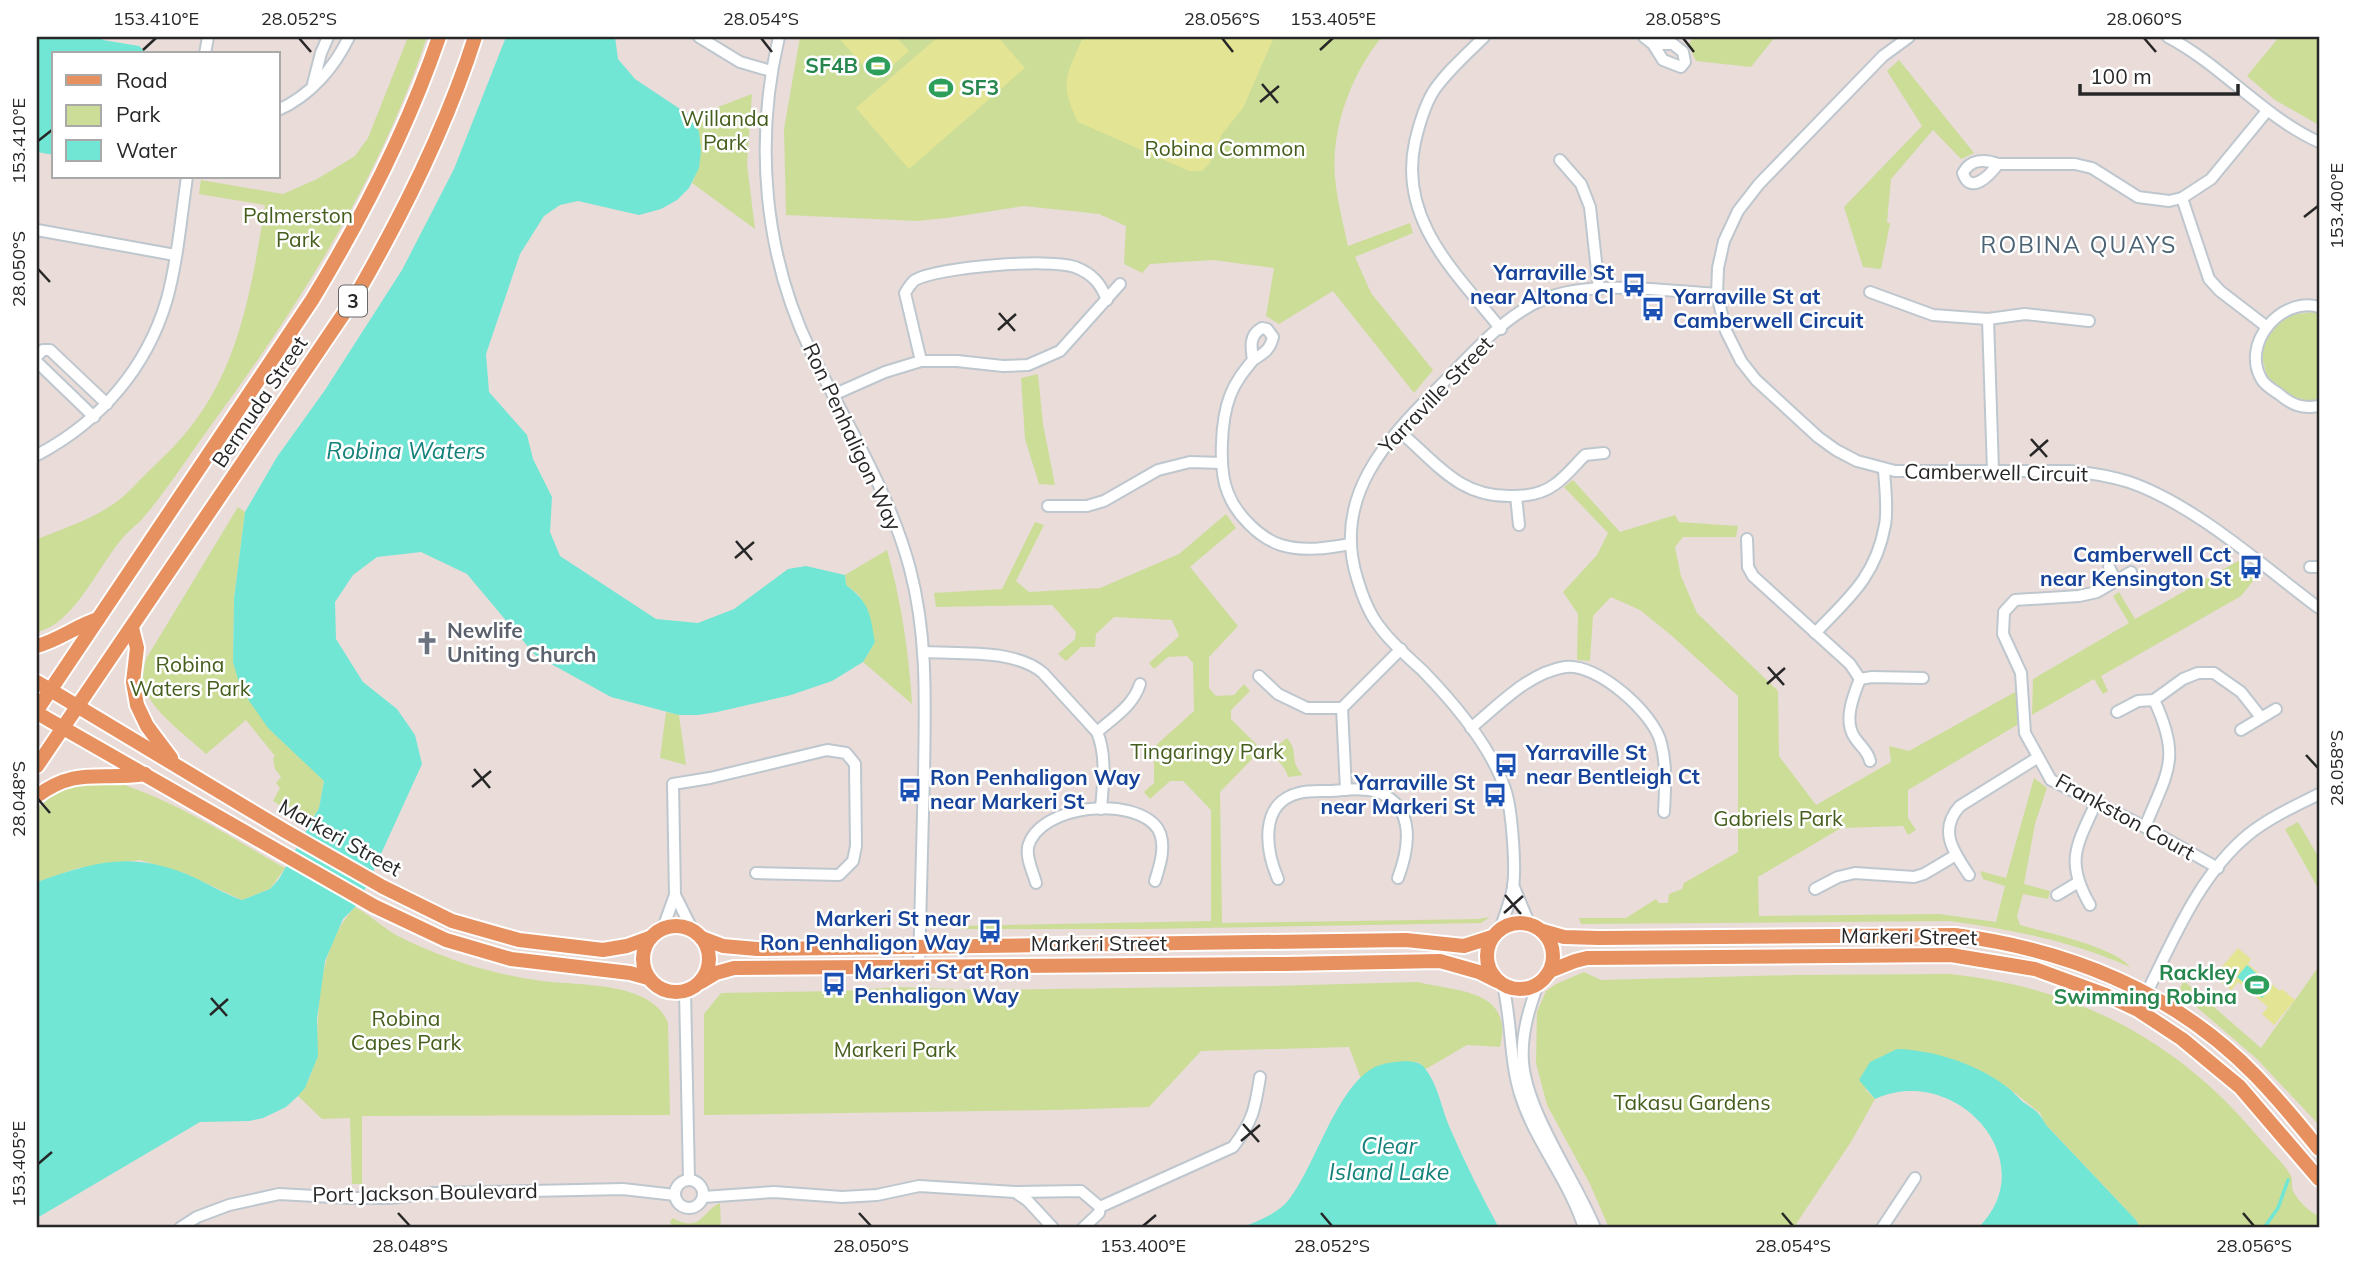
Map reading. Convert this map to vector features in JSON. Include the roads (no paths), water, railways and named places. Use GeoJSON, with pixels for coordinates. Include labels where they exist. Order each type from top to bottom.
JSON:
{"type":"FeatureCollection","features":[{"type":"Feature","properties":{"kind":"main road","name":"Bermuda Street"},"geometry":{"type":"LineString","coordinates":[[37,712],[340,255],[404,128],[439,37]]}},
{"type":"Feature","properties":{"kind":"main road","name":"Bermuda Street"},"geometry":{"type":"LineString","coordinates":[[37,766],[326,342],[381,253],[432,151],[475,37]]}},
{"type":"Feature","properties":{"kind":"main road"},"geometry":{"type":"LineString","coordinates":[[37,646],[56,639],[79,625],[98,619]]}},
{"type":"Feature","properties":{"kind":"main road"},"geometry":{"type":"LineString","coordinates":[[132,628],[137,648],[132,682],[137,705],[147,726],[175,763]]}},
{"type":"Feature","properties":{"kind":"main road","name":"Markeri Street"},"geometry":{"type":"LineString","coordinates":[[37,682],[285,831],[383,887],[452,921],[519,940],[603,950],[627,946],[649,938]]}},
{"type":"Feature","properties":{"kind":"main road","name":"Markeri Street"},"geometry":{"type":"LineString","coordinates":[[37,712],[374,906],[446,940],[511,959],[630,973],[648,978]]}},
{"type":"Feature","properties":{"kind":"main road"},"geometry":{"type":"LineString","coordinates":[[37,796],[56,784],[79,776],[96,774],[121,778],[145,774]]}},
{"type":"Feature","properties":{"kind":"main road"},"geometry":{"type":"LineString","coordinates":[[1515,923],[1528,923],[1543,932],[1553,950],[1550,971],[1538,984],[1521,989],[1500,983],[1491,973],[1486,955],[1497,932],[1515,923]]}},
{"type":"Feature","properties":{"kind":"main road"},"geometry":{"type":"LineString","coordinates":[[673,925],[697,934],[709,953],[709,964],[701,982],[685,991],[664,990],[648,978],[642,958],[649,938],[663,928],[673,925]]}},
{"type":"Feature","properties":{"kind":"main road","name":"Markeri Street"},"geometry":{"type":"LineString","coordinates":[[697,934],[723,946],[757,949],[1406,940],[1464,946],[1497,932]]}},
{"type":"Feature","properties":{"kind":"main road","name":"Markeri Street"},"geometry":{"type":"LineString","coordinates":[[1543,932],[1564,937],[1599,938],[1955,935],[1992,940],[2062,956],[2147,993],[2191,1021],[2230,1052],[2262,1083],[2319,1149]]}},
{"type":"Feature","properties":{"kind":"main road","name":"Markeri Street"},"geometry":{"type":"LineString","coordinates":[[1550,971],[1587,958],[1951,954],[2035,969],[2106,995],[2138,1010],[2197,1050],[2240,1087],[2319,1179]]}},
{"type":"Feature","properties":{"kind":"main road","name":"Markeri Street"},"geometry":{"type":"LineString","coordinates":[[701,982],[716,973],[734,968],[1440,961],[1479,972],[1500,983]]}},
{"type":"Feature","properties":{"kind":"street"},"geometry":{"type":"LineString","coordinates":[[312,87],[328,37]]}},
{"type":"Feature","properties":{"kind":"street"},"geometry":{"type":"LineString","coordinates":[[280,109],[298,100],[312,87],[336,61],[349,37]]}},
{"type":"Feature","properties":{"kind":"street"},"geometry":{"type":"LineString","coordinates":[[699,37],[740,62],[771,71]]}},
{"type":"Feature","properties":{"kind":"street","name":"Ron Penhaligon Way"},"geometry":{"type":"LineString","coordinates":[[779,37],[771,71],[765,128],[765,161],[779,264],[800,327],[897,528],[910,569],[925,652],[919,966]]}},
{"type":"Feature","properties":{"kind":"street"},"geometry":{"type":"LineString","coordinates":[[1484,37],[1433,92],[1419,124],[1410,165],[1417,209],[1432,241],[1501,328]]}},
{"type":"Feature","properties":{"kind":"street","name":"Camberwell Circuit"},"geometry":{"type":"LineString","coordinates":[[1909,37],[1883,56],[1748,196],[1730,225],[1721,252],[1717,294],[1726,331],[1756,380],[1836,450],[1884,470],[2071,471],[2132,483],[2185,509],[2319,608]]}},
{"type":"Feature","properties":{"kind":"street"},"geometry":{"type":"LineString","coordinates":[[2168,37],[2199,56],[2267,111],[2319,142]]}},
{"type":"Feature","properties":{"kind":"street"},"geometry":{"type":"LineString","coordinates":[[1998,164],[2075,164],[2092,168],[2137,198],[2169,201],[2182,198],[2211,179],[2267,111]]}},
{"type":"Feature","properties":{"kind":"street"},"geometry":{"type":"LineString","coordinates":[[1560,160],[1581,184],[1590,206],[1599,289]]}},
{"type":"Feature","properties":{"kind":"street"},"geometry":{"type":"LineString","coordinates":[[37,455],[94,417],[134,371],[155,332],[167,296],[187,178]]}},
{"type":"Feature","properties":{"kind":"street"},"geometry":{"type":"LineString","coordinates":[[2182,198],[2209,279],[2220,291],[2267,327]]}},
{"type":"Feature","properties":{"kind":"street"},"geometry":{"type":"LineString","coordinates":[[37,230],[175,255]]}},
{"type":"Feature","properties":{"kind":"street"},"geometry":{"type":"LineString","coordinates":[[921,361],[905,293],[913,281],[929,274],[1022,264],[1064,264],[1077,268],[1101,283],[1108,300]]}},
{"type":"Feature","properties":{"kind":"street"},"geometry":{"type":"LineString","coordinates":[[833,395],[885,372],[921,361],[1028,365],[1060,351],[1120,284]]}},
{"type":"Feature","properties":{"kind":"street","name":"Yarraville Street"},"geometry":{"type":"LineString","coordinates":[[1497,932],[1513,885],[1511,814],[1506,790],[1485,748],[1471,728],[1426,674],[1378,625],[1363,597],[1352,563],[1351,544],[1352,518],[1361,484],[1383,449],[1424,401],[1501,328],[1544,299],[1574,290],[1599,289],[1717,294]]}},
{"type":"Feature","properties":{"kind":"street"},"geometry":{"type":"LineString","coordinates":[[1870,292],[1933,315],[1987,319],[2025,314],[2089,321]]}},
{"type":"Feature","properties":{"kind":"street"},"geometry":{"type":"LineString","coordinates":[[2319,307],[2302,305],[2287,309],[2267,327],[2255,355],[2266,385],[2303,408],[2319,406]]}},
{"type":"Feature","properties":{"kind":"street"},"geometry":{"type":"LineString","coordinates":[[1987,319],[1993,471]]}},
{"type":"Feature","properties":{"kind":"street"},"geometry":{"type":"LineString","coordinates":[[37,356],[43,350],[50,350],[107,404]]}},
{"type":"Feature","properties":{"kind":"street"},"geometry":{"type":"LineString","coordinates":[[1253,360],[1237,380],[1229,398],[1222,463],[1227,493],[1239,511],[1266,540],[1291,548],[1323,549],[1351,544]]}},
{"type":"Feature","properties":{"kind":"street"},"geometry":{"type":"LineString","coordinates":[[37,362],[94,417]]}},
{"type":"Feature","properties":{"kind":"street"},"geometry":{"type":"LineString","coordinates":[[1399,431],[1463,486],[1487,495],[1517,496],[1547,490],[1559,482],[1585,454],[1604,453]]}},
{"type":"Feature","properties":{"kind":"street"},"geometry":{"type":"LineString","coordinates":[[1048,506],[1087,506],[1104,501],[1158,470],[1190,462],[1222,463]]}},
{"type":"Feature","properties":{"kind":"street"},"geometry":{"type":"LineString","coordinates":[[1815,633],[1856,590],[1875,564],[1886,523],[1884,470]]}},
{"type":"Feature","properties":{"kind":"street"},"geometry":{"type":"LineString","coordinates":[[1517,496],[1519,525]]}},
{"type":"Feature","properties":{"kind":"street"},"geometry":{"type":"LineString","coordinates":[[1747,539],[1748,567],[1753,576],[1850,664],[1860,679]]}},
{"type":"Feature","properties":{"kind":"street"},"geometry":{"type":"LineString","coordinates":[[2109,567],[2116,581]]}},
{"type":"Feature","properties":{"kind":"street","name":"Frankston Court"},"geometry":{"type":"LineString","coordinates":[[2131,572],[2097,592],[2079,596],[2015,600],[2004,612],[2003,634],[2021,673],[2025,733],[2051,780],[2145,827],[2218,868]]}},
{"type":"Feature","properties":{"kind":"street"},"geometry":{"type":"LineString","coordinates":[[1259,676],[1278,694],[1307,708],[1342,708],[1401,649]]}},
{"type":"Feature","properties":{"kind":"street"},"geometry":{"type":"LineString","coordinates":[[925,652],[1014,657],[1043,673],[1097,732],[1101,741],[1104,762],[1101,808]]}},
{"type":"Feature","properties":{"kind":"street"},"geometry":{"type":"LineString","coordinates":[[1471,728],[1520,688],[1544,673],[1567,667],[1589,670],[1619,689],[1642,711],[1661,740],[1666,782],[1664,813]]}},
{"type":"Feature","properties":{"kind":"street"},"geometry":{"type":"LineString","coordinates":[[2117,712],[2138,701],[2154,700],[2183,679],[2198,673],[2214,673],[2241,692],[2260,716]]}},
{"type":"Feature","properties":{"kind":"street"},"geometry":{"type":"LineString","coordinates":[[1860,679],[1923,678]]}},
{"type":"Feature","properties":{"kind":"street"},"geometry":{"type":"LineString","coordinates":[[1860,679],[1851,704],[1851,730],[1868,752],[1870,761]]}},
{"type":"Feature","properties":{"kind":"street"},"geometry":{"type":"LineString","coordinates":[[1097,732],[1127,706],[1137,694],[1140,684]]}},
{"type":"Feature","properties":{"kind":"street"},"geometry":{"type":"LineString","coordinates":[[2145,827],[2169,771],[2171,752],[2168,735],[2154,700]]}},
{"type":"Feature","properties":{"kind":"street"},"geometry":{"type":"LineString","coordinates":[[1342,708],[1346,790]]}},
{"type":"Feature","properties":{"kind":"street"},"geometry":{"type":"LineString","coordinates":[[2241,730],[2260,716],[2276,709]]}},
{"type":"Feature","properties":{"kind":"street"},"geometry":{"type":"LineString","coordinates":[[663,928],[675,895],[673,784],[710,778],[827,750],[846,753],[855,764],[856,846],[853,861],[839,875],[756,873]]}},
{"type":"Feature","properties":{"kind":"street"},"geometry":{"type":"LineString","coordinates":[[1969,874],[1956,855],[1948,831],[1954,813],[1960,806],[2037,758]]}},
{"type":"Feature","properties":{"kind":"street"},"geometry":{"type":"LineString","coordinates":[[1278,879],[1269,858],[1270,820],[1277,807],[1300,792],[1346,790],[1381,793],[1391,800],[1405,817],[1407,855],[1398,878]]}},
{"type":"Feature","properties":{"kind":"street"},"geometry":{"type":"LineString","coordinates":[[2138,1010],[2183,921],[2218,868],[2249,834],[2319,794]]}},
{"type":"Feature","properties":{"kind":"street"},"geometry":{"type":"LineString","coordinates":[[2090,905],[2077,883],[2074,866],[2083,831],[2096,803]]}},
{"type":"Feature","properties":{"kind":"street"},"geometry":{"type":"LineString","coordinates":[[1036,883],[1028,855],[1033,836],[1055,817],[1067,812],[1101,808],[1142,815],[1158,830],[1162,843],[1162,861],[1155,881]]}},
{"type":"Feature","properties":{"kind":"street"},"geometry":{"type":"LineString","coordinates":[[1815,889],[1838,877],[1856,873],[1914,877],[1956,855]]}},
{"type":"Feature","properties":{"kind":"street"},"geometry":{"type":"LineString","coordinates":[[2057,895],[2077,883]]}},
{"type":"Feature","properties":{"kind":"street"},"geometry":{"type":"LineString","coordinates":[[1513,885],[1528,923]]}},
{"type":"Feature","properties":{"kind":"street"},"geometry":{"type":"LineString","coordinates":[[675,895],[697,934]]}},
{"type":"Feature","properties":{"kind":"street"},"geometry":{"type":"LineString","coordinates":[[1500,983],[1510,1012],[1512,1054],[1520,1095],[1532,1126],[1584,1228]]}},
{"type":"Feature","properties":{"kind":"street"},"geometry":{"type":"LineString","coordinates":[[1538,984],[1524,1031],[1525,1077],[1536,1108],[1595,1228]]}},
{"type":"Feature","properties":{"kind":"street"},"geometry":{"type":"LineString","coordinates":[[685,991],[689,1180]]}},
{"type":"Feature","properties":{"kind":"street"},"geometry":{"type":"LineString","coordinates":[[1083,1228],[1098,1213],[1100,1207],[1233,1147],[1246,1130],[1254,1112],[1260,1077]]}},
{"type":"Feature","properties":{"kind":"street"},"geometry":{"type":"LineString","coordinates":[[1882,1228],[1915,1178]]}},
{"type":"Feature","properties":{"kind":"street"},"geometry":{"type":"LineString","coordinates":[[703,1197],[700,1185],[689,1180],[681,1183],[675,1195],[678,1203],[686,1208],[695,1207],[703,1197],[774,1192],[842,1197],[877,1195],[919,1186],[1015,1192],[1081,1191],[1100,1207]]}},
{"type":"Feature","properties":{"kind":"street","name":"Port Jackson Boulevard"},"geometry":{"type":"LineString","coordinates":[[180,1228],[197,1217],[229,1205],[279,1194],[390,1198],[433,1193],[623,1189],[675,1195]]}},
{"type":"Feature","properties":{"kind":"street"},"geometry":{"type":"LineString","coordinates":[[1015,1192],[1028,1201],[1053,1228]]}},
{"type":"Feature","properties":{"kind":"water"},"geometry":{"type":"Polygon","coordinates":[[[37,37],[100,37],[103,40],[139,46],[145,52],[52,52],[52,155],[37,152],[37,37]]]}},
{"type":"Feature","properties":{"kind":"water","name":"Robina Waters"},"geometry":{"type":"Polygon","coordinates":[[[506,37],[615,37],[618,59],[635,79],[692,117],[699,132],[701,151],[699,168],[689,188],[677,200],[661,209],[639,215],[578,201],[560,205],[544,216],[520,254],[486,354],[489,392],[527,435],[533,459],[552,497],[550,532],[560,556],[656,619],[698,623],[734,609],[788,569],[806,566],[845,575],[846,585],[868,610],[875,642],[863,662],[832,681],[791,695],[717,712],[679,715],[611,697],[535,655],[467,574],[421,552],[377,557],[353,575],[335,602],[336,639],[363,682],[397,709],[415,735],[422,764],[365,889],[355,907],[343,919],[325,961],[317,1019],[318,1056],[305,1088],[286,1107],[263,1118],[249,1121],[200,1122],[37,1218],[37,882],[92,865],[145,862],[184,873],[242,900],[270,889],[279,879],[319,808],[324,781],[268,728],[241,689],[233,662],[234,599],[245,512],[277,457],[325,390],[402,270],[454,169],[506,37]]]}},
{"type":"Feature","properties":{"kind":"water"},"geometry":{"type":"Polygon","coordinates":[[[2247,965],[2272,987],[2262,998],[2237,977],[2247,965]]]}},
{"type":"Feature","properties":{"kind":"water"},"geometry":{"type":"Polygon","coordinates":[[[1897,1049],[1940,1055],[1969,1065],[2009,1089],[2039,1114],[2046,1125],[2136,1220],[2140,1228],[1978,1228],[1996,1202],[2002,1174],[1996,1148],[1982,1124],[1961,1106],[1934,1094],[1905,1091],[1875,1099],[1859,1080],[1870,1062],[1897,1049]]]}},
{"type":"Feature","properties":{"kind":"water","name":"Clear Island Lake"},"geometry":{"type":"Polygon","coordinates":[[[1405,1061],[1420,1064],[1429,1074],[1449,1126],[1499,1228],[1240,1228],[1274,1213],[1290,1198],[1300,1184],[1337,1109],[1360,1078],[1377,1066],[1405,1061]]]}},
{"type":"Feature","properties":{"kind":"waterway"},"geometry":{"type":"LineString","coordinates":[[2264,1228],[2278,1208],[2288,1180]]}},
{"type":"Feature","properties":{"kind":"place","name":"SF4B"},"geometry":{"type":"Point","coordinates":[878,66]}},
{"type":"Feature","properties":{"kind":"place","name":"SF3"},"geometry":{"type":"Point","coordinates":[941,88]}},
{"type":"Feature","properties":{"kind":"place","name":"Yarraville St near Altona Cl"},"geometry":{"type":"Point","coordinates":[1634,285]}},
{"type":"Feature","properties":{"kind":"place","name":"Yarraville St at Camberwell Circuit"},"geometry":{"type":"Point","coordinates":[1653,309]}},
{"type":"Feature","properties":{"kind":"place","name":"Camberwell Cct near Kensington St"},"geometry":{"type":"Point","coordinates":[2251,567]}},
{"type":"Feature","properties":{"kind":"place","name":"Newlife Uniting Church"},"geometry":{"type":"Point","coordinates":[427,643]}},
{"type":"Feature","properties":{"kind":"place","name":"Yarraville St near Bentleigh Ct"},"geometry":{"type":"Point","coordinates":[1506,765]}},
{"type":"Feature","properties":{"kind":"place","name":"Ron Penhaligon Way near Markeri St"},"geometry":{"type":"Point","coordinates":[910,790]}},
{"type":"Feature","properties":{"kind":"place","name":"Yarraville St near Markeri St"},"geometry":{"type":"Point","coordinates":[1495,795]}},
{"type":"Feature","properties":{"kind":"place","name":"Markeri St near Ron Penhaligon Way"},"geometry":{"type":"Point","coordinates":[990,931]}},
{"type":"Feature","properties":{"kind":"place","name":"Markeri St at Ron Penhaligon Way"},"geometry":{"type":"Point","coordinates":[834,984]}},
{"type":"Feature","properties":{"kind":"place","name":"Rackley Swimming Robina"},"geometry":{"type":"Point","coordinates":[2257,985]}},
{"type":"Feature","properties":{"kind":"district","name":"ROBINA QUAYS"},"geometry":{"type":"Point","coordinates":[2079,245]}},
{"type":"Feature","properties":{"kind":"park label","name":"Willanda Park"},"geometry":{"type":"Point","coordinates":[725,131]}},
{"type":"Feature","properties":{"kind":"park label","name":"Robina Common"},"geometry":{"type":"Point","coordinates":[1225,149]}},
{"type":"Feature","properties":{"kind":"park label","name":"Palmerston Park"},"geometry":{"type":"Point","coordinates":[298,228]}},
{"type":"Feature","properties":{"kind":"park label","name":"Robina Waters Park"},"geometry":{"type":"Point","coordinates":[190,677]}},
{"type":"Feature","properties":{"kind":"park label","name":"Tingaringy Park"},"geometry":{"type":"Point","coordinates":[1207,752]}},
{"type":"Feature","properties":{"kind":"park label","name":"Gabriels Park"},"geometry":{"type":"Point","coordinates":[1778,819]}},
{"type":"Feature","properties":{"kind":"park label","name":"Robina Capes Park"},"geometry":{"type":"Point","coordinates":[406,1031]}},
{"type":"Feature","properties":{"kind":"park label","name":"Markeri Park"},"geometry":{"type":"Point","coordinates":[895,1050]}},
{"type":"Feature","properties":{"kind":"park label","name":"Takasu Gardens"},"geometry":{"type":"Point","coordinates":[1692,1103]}}]}
